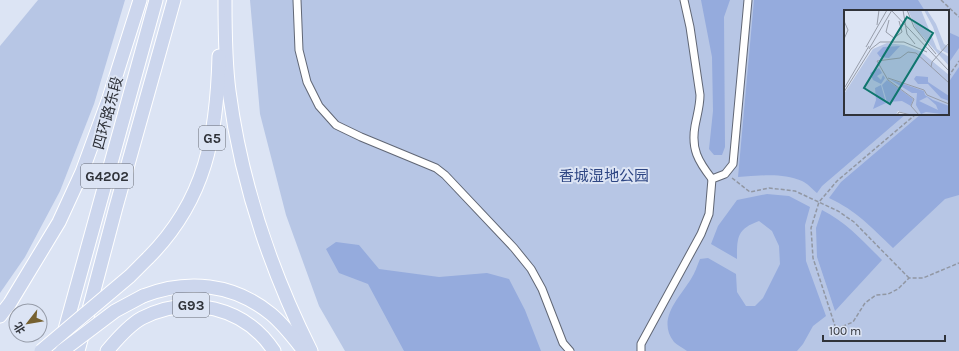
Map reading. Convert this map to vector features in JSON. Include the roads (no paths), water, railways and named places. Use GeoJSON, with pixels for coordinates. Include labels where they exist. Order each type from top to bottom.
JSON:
{"type":"FeatureCollection","features":[{"type":"Feature","properties":{"kind":"highway"},"geometry":{"type":"LineString","coordinates":[[0,316],[18,290],[59,222],[82,172],[109,98],[140,0]]}},
{"type":"Feature","properties":{"kind":"highway","name":"四环路东段"},"geometry":{"type":"LineString","coordinates":[[61,351],[156,0]]}},
{"type":"Feature","properties":{"kind":"highway","name":"G4202"},"geometry":{"type":"LineString","coordinates":[[78,351],[116,207],[174,0]]}},
{"type":"Feature","properties":{"kind":"highway","name":"G5"},"geometry":{"type":"LineString","coordinates":[[41,351],[130,276],[163,243],[184,213],[207,159],[213,131],[218,90],[220,0]]}},
{"type":"Feature","properties":{"kind":"highway"},"geometry":{"type":"LineString","coordinates":[[225,0],[225,34],[229,90],[234,123],[248,190],[259,228],[269,254],[311,351]]}},
{"type":"Feature","properties":{"kind":"highway"},"geometry":{"type":"LineString","coordinates":[[61,351],[115,311],[143,296],[171,287],[190,285],[225,290],[254,302],[271,314],[304,351]]}},
{"type":"Feature","properties":{"kind":"highway","name":"G93"},"geometry":{"type":"LineString","coordinates":[[107,351],[129,327],[141,318],[158,311],[187,305],[205,306],[230,313],[254,329],[274,351]]}},
{"type":"Feature","properties":{"kind":"street"},"geometry":{"type":"LineString","coordinates":[[297,0],[299,50],[307,82],[319,106],[336,125],[436,168],[445,175],[514,248],[531,269],[542,289],[563,343],[570,351]]}},
{"type":"Feature","properties":{"kind":"street"},"geometry":{"type":"LineString","coordinates":[[641,351],[641,344],[700,234],[708,214],[712,179],[703,168],[697,157],[694,146],[695,130],[700,106],[700,95],[690,27],[684,0]]}},
{"type":"Feature","properties":{"kind":"street"},"geometry":{"type":"LineString","coordinates":[[712,179],[725,174],[733,164],[748,0]]}},
{"type":"Feature","properties":{"kind":"park label","name":"香城湿地公园"},"geometry":{"type":"Point","coordinates":[604,176]}}]}
